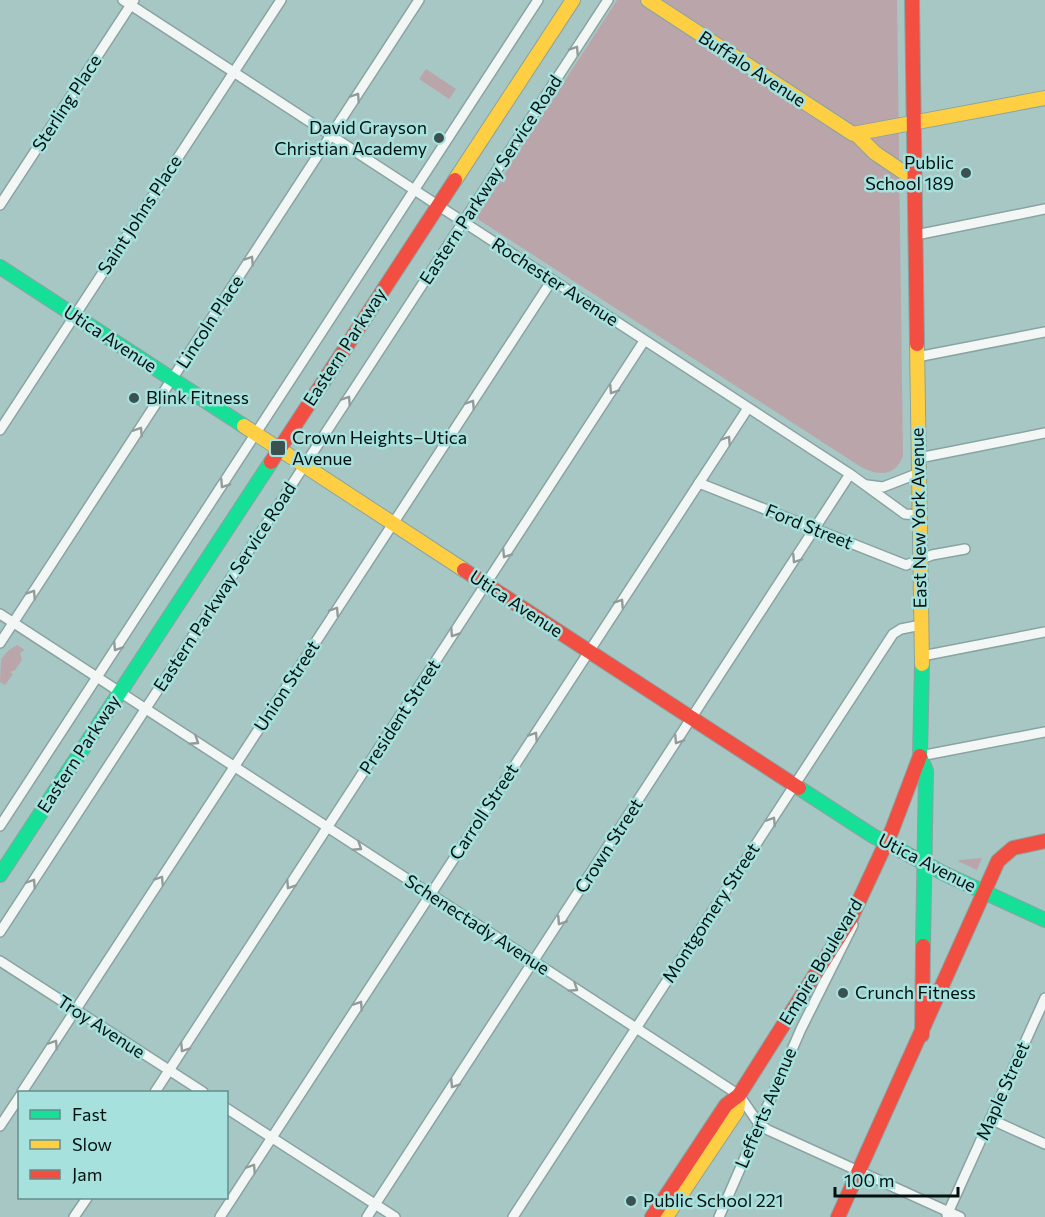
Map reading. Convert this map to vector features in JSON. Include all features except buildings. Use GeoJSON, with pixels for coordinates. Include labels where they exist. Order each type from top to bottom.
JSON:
{"type":"FeatureCollection","features":[{"type":"Feature","properties":{"kind":"main road","name":"Eastern Parkway"},"geometry":{"type":"LineString","coordinates":[[0,875],[573,0]]}},
{"type":"Feature","properties":{"kind":"main road","name":"Buffalo Avenue"},"geometry":{"type":"LineString","coordinates":[[648,0],[846,131],[857,135],[875,153],[915,180]]}},
{"type":"Feature","properties":{"kind":"main road","name":"East New York Avenue"},"geometry":{"type":"LineString","coordinates":[[915,1],[914,124],[922,656],[920,756],[926,771],[922,1035]]}},
{"type":"Feature","properties":{"kind":"main road"},"geometry":{"type":"LineString","coordinates":[[857,135],[1045,98]]}},
{"type":"Feature","properties":{"kind":"main road","name":"Utica Avenue"},"geometry":{"type":"LineString","coordinates":[[0,267],[691,720],[886,843],[923,863],[1045,920]]}},
{"type":"Feature","properties":{"kind":"main road","name":"Empire Boulevard"},"geometry":{"type":"LineString","coordinates":[[652,1217],[726,1105],[739,1095],[832,951],[886,843],[920,756]]}},
{"type":"Feature","properties":{"kind":"main road","name":"East New York Avenue"},"geometry":{"type":"LineString","coordinates":[[838,1217],[922,1035],[998,861],[1007,850],[1045,841]]}},
{"type":"Feature","properties":{"kind":"main road","name":"Empire Boulevard"},"geometry":{"type":"LineString","coordinates":[[666,1217],[737,1111],[739,1095]]}},
{"type":"Feature","properties":{"kind":"street","name":"Saint Johns Place"},"geometry":{"type":"LineString","coordinates":[[0,430],[281,0]]}},
{"type":"Feature","properties":{"kind":"street","name":"Lincoln Place"},"geometry":{"type":"LineString","coordinates":[[0,643],[419,0]]}},
{"type":"Feature","properties":{"kind":"street"},"geometry":{"type":"LineString","coordinates":[[0,826],[538,0]]}},
{"type":"Feature","properties":{"kind":"street","name":"Eastern Parkway Service Road"},"geometry":{"type":"LineString","coordinates":[[0,932],[608,0]]}},
{"type":"Feature","properties":{"kind":"street","name":"Rochester Avenue"},"geometry":{"type":"LineString","coordinates":[[129,2],[850,474],[905,514],[919,515]]}},
{"type":"Feature","properties":{"kind":"street","name":"Sterling Place"},"geometry":{"type":"LineString","coordinates":[[0,206],[129,2]]}},
{"type":"Feature","properties":{"kind":"street"},"geometry":{"type":"LineString","coordinates":[[916,235],[1045,209]]}},
{"type":"Feature","properties":{"kind":"street","name":"Union Street"},"geometry":{"type":"LineString","coordinates":[[23,1091],[552,280]]}},
{"type":"Feature","properties":{"kind":"street"},"geometry":{"type":"LineString","coordinates":[[917,357],[1045,332]]}},
{"type":"Feature","properties":{"kind":"street","name":"President Street"},"geometry":{"type":"LineString","coordinates":[[156,1091],[644,341]]}},
{"type":"Feature","properties":{"kind":"street","name":"Carroll Street"},"geometry":{"type":"LineString","coordinates":[[220,1217],[748,408]]}},
{"type":"Feature","properties":{"kind":"street"},"geometry":{"type":"LineString","coordinates":[[919,458],[1045,433]]}},
{"type":"Feature","properties":{"kind":"street"},"geometry":{"type":"LineString","coordinates":[[867,486],[883,487],[919,473]]}},
{"type":"Feature","properties":{"kind":"street","name":"Crown Street"},"geometry":{"type":"LineString","coordinates":[[367,1217],[850,474]]}},
{"type":"Feature","properties":{"kind":"street","name":"Ford Street"},"geometry":{"type":"LineString","coordinates":[[699,483],[906,565],[965,549]]}},
{"type":"Feature","properties":{"kind":"street","name":"Schenectady Avenue"},"geometry":{"type":"LineString","coordinates":[[0,614],[739,1095],[759,1124]]}},
{"type":"Feature","properties":{"kind":"street","name":"Montgomery Street"},"geometry":{"type":"LineString","coordinates":[[513,1217],[893,634],[901,629],[921,625]]}},
{"type":"Feature","properties":{"kind":"street"},"geometry":{"type":"LineString","coordinates":[[922,656],[1045,632]]}},
{"type":"Feature","properties":{"kind":"street"},"geometry":{"type":"LineString","coordinates":[[920,756],[1045,732]]}},
{"type":"Feature","properties":{"kind":"street","name":"Lefferts Avenue"},"geometry":{"type":"LineString","coordinates":[[719,1217],[801,1029],[858,913],[858,902]]}},
{"type":"Feature","properties":{"kind":"street","name":"Troy Avenue"},"geometry":{"type":"LineString","coordinates":[[0,961],[201,1091]]}},
{"type":"Feature","properties":{"kind":"street","name":"Maple Street"},"geometry":{"type":"LineString","coordinates":[[947,1214],[1045,998]]}},
{"type":"Feature","properties":{"kind":"street","name":"Union Street"},"geometry":{"type":"LineString","coordinates":[[0,1125],[18,1098]]}},
{"type":"Feature","properties":{"kind":"street"},"geometry":{"type":"LineString","coordinates":[[228,1109],[395,1217]]}},
{"type":"Feature","properties":{"kind":"street"},"geometry":{"type":"LineString","coordinates":[[990,1119],[1045,1144]]}},
{"type":"Feature","properties":{"kind":"street"},"geometry":{"type":"LineString","coordinates":[[759,1124],[947,1214],[960,1217]]}},
{"type":"Feature","properties":{"kind":"street"},"geometry":{"type":"LineString","coordinates":[[74,1217],[86,1199]]}},
{"type":"Feature","properties":{"kind":"shaded area"},"geometry":{"type":"Polygon","coordinates":[[[617,0],[897,0],[903,456],[896,468],[891,471],[880,473],[861,467],[476,218],[617,0]]]}},
{"type":"Feature","properties":{"kind":"shaded area"},"geometry":{"type":"Polygon","coordinates":[[[426,69],[456,89],[449,99],[419,79],[426,69]]]}},
{"type":"Feature","properties":{"kind":"shaded area"},"geometry":{"type":"Polygon","coordinates":[[[17,645],[25,650],[20,653],[22,660],[15,670],[10,672],[13,674],[5,685],[0,682],[1,659],[17,645]]]}},
{"type":"Feature","properties":{"kind":"shaded area"},"geometry":{"type":"Polygon","coordinates":[[[982,858],[977,870],[958,861],[959,860],[982,858]]]}},
{"type":"Feature","properties":{"kind":"traffic: fast"},"geometry":{"type":"LineString","coordinates":[[0,267],[244,426]]}},
{"type":"Feature","properties":{"kind":"traffic: fast"},"geometry":{"type":"LineString","coordinates":[[0,875],[271,462]]}},
{"type":"Feature","properties":{"kind":"traffic: fast"},"geometry":{"type":"LineString","coordinates":[[922,664],[920,756],[926,771],[923,946]]}},
{"type":"Feature","properties":{"kind":"traffic: fast"},"geometry":{"type":"LineString","coordinates":[[799,788],[873,836],[945,874],[1045,920]]}},
{"type":"Feature","properties":{"kind":"traffic: slow"},"geometry":{"type":"LineString","coordinates":[[455,180],[573,0]]}},
{"type":"Feature","properties":{"kind":"traffic: slow"},"geometry":{"type":"LineString","coordinates":[[648,0],[853,134],[1045,98]]}},
{"type":"Feature","properties":{"kind":"traffic: slow"},"geometry":{"type":"LineString","coordinates":[[857,135],[875,153],[915,180]]}},
{"type":"Feature","properties":{"kind":"traffic: slow"},"geometry":{"type":"LineString","coordinates":[[917,344],[922,664]]}},
{"type":"Feature","properties":{"kind":"traffic: slow"},"geometry":{"type":"LineString","coordinates":[[244,426],[464,570]]}},
{"type":"Feature","properties":{"kind":"traffic: slow"},"geometry":{"type":"LineString","coordinates":[[666,1217],[737,1111],[739,1095]]}},
{"type":"Feature","properties":{"kind":"traffic: jam"},"geometry":{"type":"LineString","coordinates":[[912,0],[917,344]]}},
{"type":"Feature","properties":{"kind":"traffic: jam"},"geometry":{"type":"LineString","coordinates":[[271,462],[455,180]]}},
{"type":"Feature","properties":{"kind":"traffic: jam"},"geometry":{"type":"LineString","coordinates":[[464,570],[799,788]]}},
{"type":"Feature","properties":{"kind":"traffic: jam"},"geometry":{"type":"LineString","coordinates":[[652,1217],[726,1105],[739,1095],[851,918],[892,830],[920,756]]}},
{"type":"Feature","properties":{"kind":"traffic: jam"},"geometry":{"type":"LineString","coordinates":[[838,1217],[998,861],[1013,848],[1045,841]]}},
{"type":"Feature","properties":{"kind":"traffic: jam"},"geometry":{"type":"LineString","coordinates":[[922,1035],[923,946]]}},
{"type":"Feature","properties":{"kind":"place","name":"David Grayson Christian Academy"},"geometry":{"type":"Point","coordinates":[439,138]}},
{"type":"Feature","properties":{"kind":"place","name":"Public School 189"},"geometry":{"type":"Point","coordinates":[966,173]}},
{"type":"Feature","properties":{"kind":"place","name":"Blink Fitness"},"geometry":{"type":"Point","coordinates":[134,398]}},
{"type":"Feature","properties":{"kind":"place","name":"Crown Heights–Utica Avenue"},"geometry":{"type":"Point","coordinates":[278,448]}},
{"type":"Feature","properties":{"kind":"place","name":"Crunch Fitness"},"geometry":{"type":"Point","coordinates":[843,993]}},
{"type":"Feature","properties":{"kind":"place","name":"Public School 221"},"geometry":{"type":"Point","coordinates":[631,1201]}}]}
